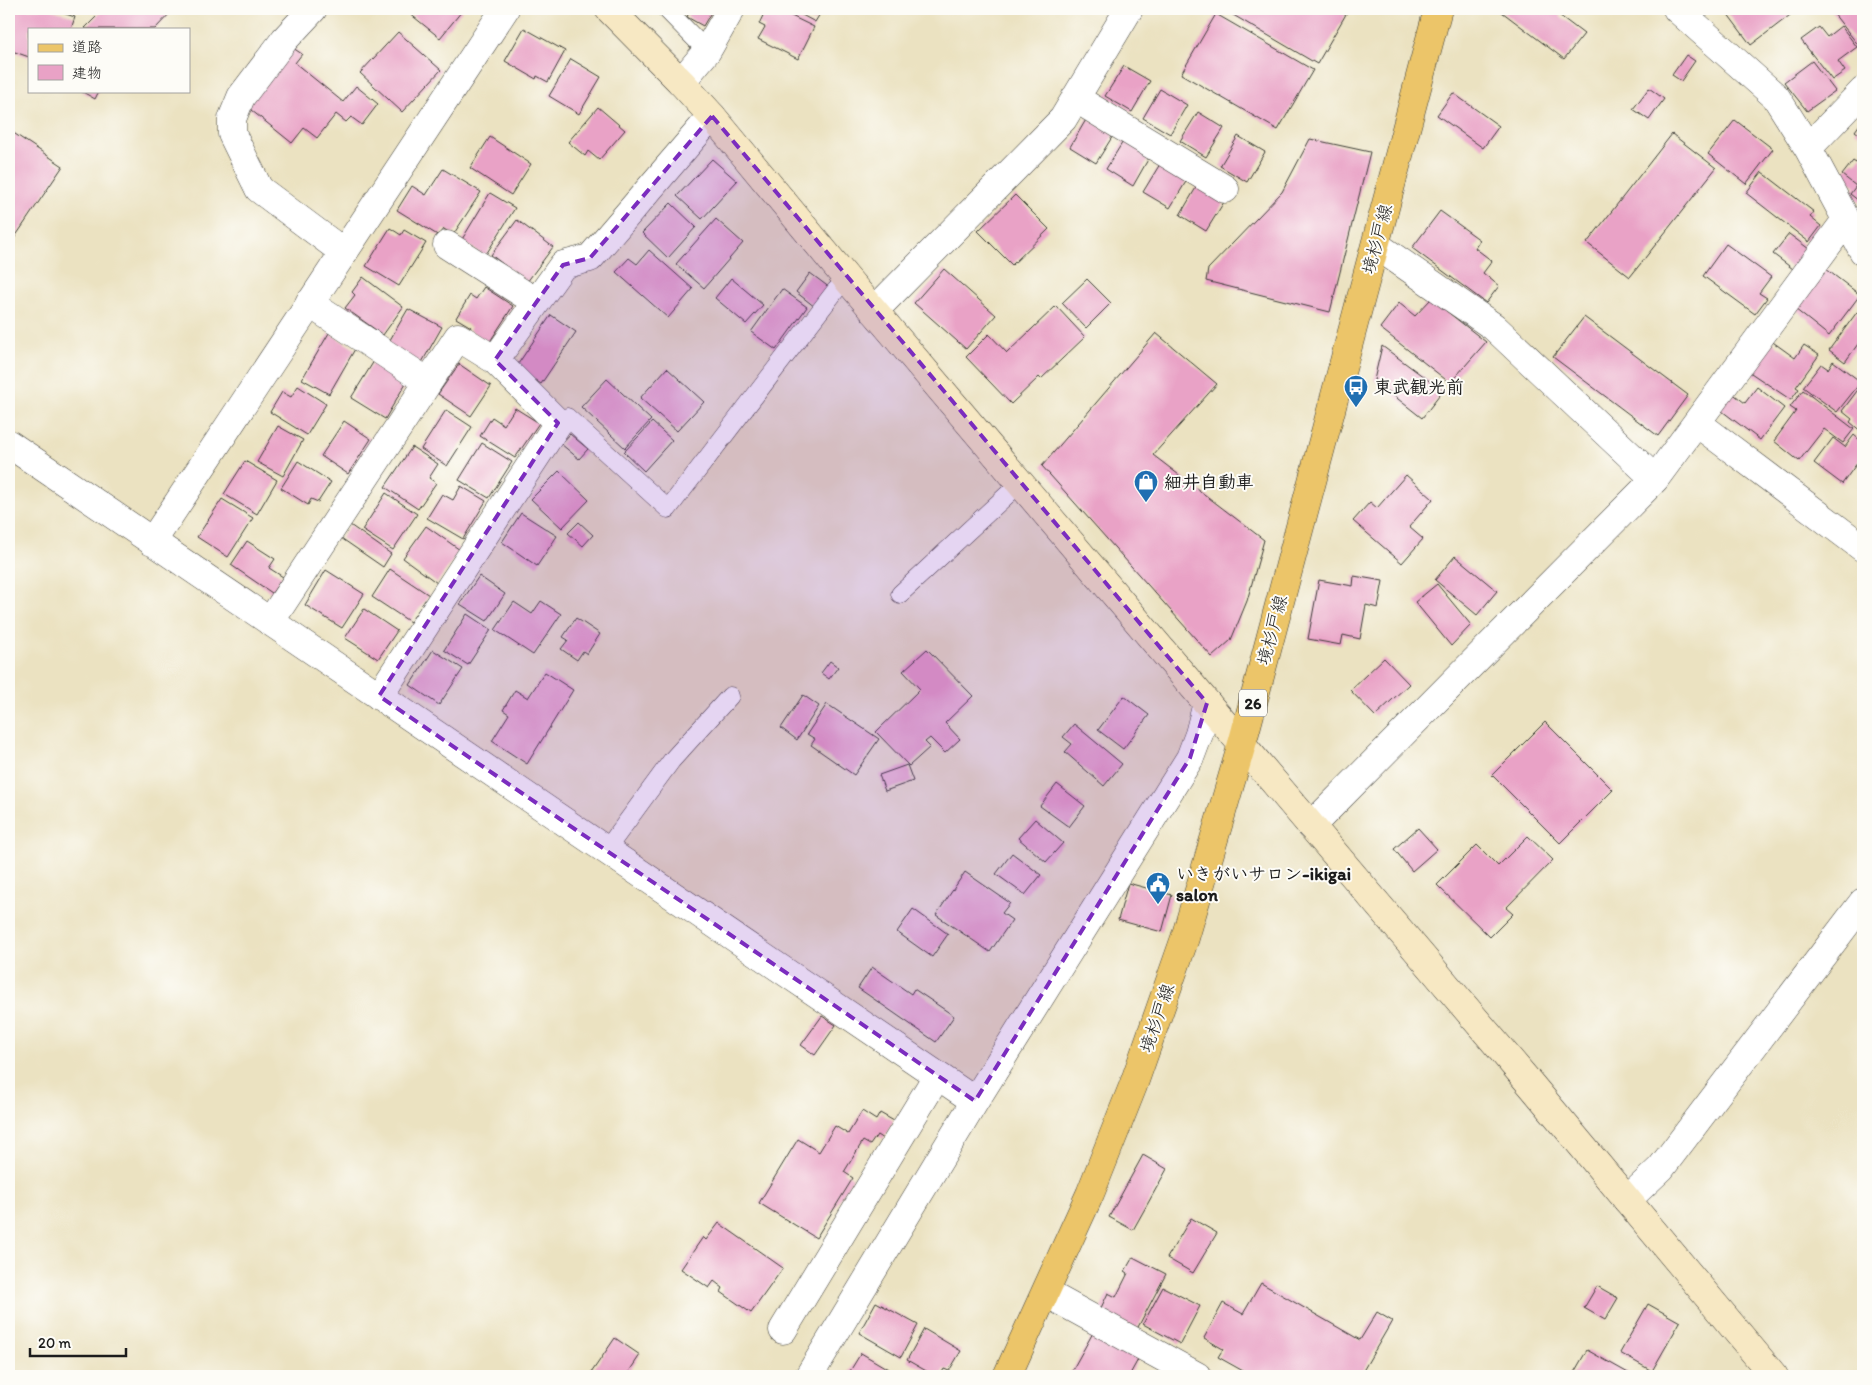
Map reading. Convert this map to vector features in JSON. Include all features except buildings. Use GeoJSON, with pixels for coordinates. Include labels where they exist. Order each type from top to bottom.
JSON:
{"type":"FeatureCollection","features":[{"type":"Feature","properties":{"kind":"main road","name":"境杉戸線"},"geometry":{"type":"LineString","coordinates":[[1007,1376],[1090,1194],[1139,1068],[1185,938],[1242,744],[1438,9]]}},
{"type":"Feature","properties":{"kind":"street"},"geometry":{"type":"LineString","coordinates":[[313,9],[285,39],[241,97],[232,119],[232,134],[259,190],[342,252]]}},
{"type":"Feature","properties":{"kind":"street"},"geometry":{"type":"LineString","coordinates":[[152,542],[342,252],[505,9]]}},
{"type":"Feature","properties":{"kind":"street"},"geometry":{"type":"LineString","coordinates":[[609,9],[712,116],[847,279],[1242,744],[1774,1376]]}},
{"type":"Feature","properties":{"kind":"street"},"geometry":{"type":"LineString","coordinates":[[681,82],[706,51],[731,9]]}},
{"type":"Feature","properties":{"kind":"street"},"geometry":{"type":"LineString","coordinates":[[874,311],[1063,119],[1128,9]]}},
{"type":"Feature","properties":{"kind":"street"},"geometry":{"type":"LineString","coordinates":[[1677,9],[1776,97],[1808,148],[1863,251]]}},
{"type":"Feature","properties":{"kind":"street"},"geometry":{"type":"LineString","coordinates":[[1808,148],[1863,91]]}},
{"type":"Feature","properties":{"kind":"street"},"geometry":{"type":"LineString","coordinates":[[1075,98],[1225,189]]}},
{"type":"Feature","properties":{"kind":"street"},"geometry":{"type":"LineString","coordinates":[[495,360],[563,264],[590,258],[712,116]]}},
{"type":"Feature","properties":{"kind":"street"},"geometry":{"type":"LineString","coordinates":[[1311,826],[1655,479],[1846,220]]}},
{"type":"Feature","properties":{"kind":"street"},"geometry":{"type":"LineString","coordinates":[[447,245],[536,302]]}},
{"type":"Feature","properties":{"kind":"street"},"geometry":{"type":"LineString","coordinates":[[1376,245],[1494,326],[1655,479]]}},
{"type":"Feature","properties":{"kind":"street"},"geometry":{"type":"LineString","coordinates":[[309,303],[428,382]]}},
{"type":"Feature","properties":{"kind":"street"},"geometry":{"type":"LineString","coordinates":[[270,622],[458,337],[495,360],[558,423],[379,696]]}},
{"type":"Feature","properties":{"kind":"street"},"geometry":{"type":"LineString","coordinates":[[1697,423],[1863,548]]}},
{"type":"Feature","properties":{"kind":"street"},"geometry":{"type":"LineString","coordinates":[[9,444],[975,1101]]}},
{"type":"Feature","properties":{"kind":"street"},"geometry":{"type":"LineString","coordinates":[[809,1376],[975,1101],[1190,758],[1199,734],[1207,703]]}},
{"type":"Feature","properties":{"kind":"street"},"geometry":{"type":"LineString","coordinates":[[1627,1200],[1661,1168],[1863,902]]}},
{"type":"Feature","properties":{"kind":"street"},"geometry":{"type":"LineString","coordinates":[[784,1330],[937,1076]]}},
{"type":"Feature","properties":{"kind":"street"},"geometry":{"type":"LineString","coordinates":[[1046,1293],[1197,1376]]}},
{"type":"Feature","properties":{"kind":"lane"},"geometry":{"type":"LineString","coordinates":[[666,9],[706,51]]}},
{"type":"Feature","properties":{"kind":"lane"},"geometry":{"type":"LineString","coordinates":[[558,423],[567,417],[668,509],[836,290],[847,279]]}},
{"type":"Feature","properties":{"kind":"lane"},"geometry":{"type":"LineString","coordinates":[[900,594],[1020,483]]}},
{"type":"Feature","properties":{"kind":"lane"},"geometry":{"type":"LineString","coordinates":[[606,850],[672,760],[730,696]]}},
{"type":"Feature","properties":{"kind":"highlighted area"},"geometry":{"type":"Polygon","coordinates":[[[712,116],[1207,703],[1190,758],[975,1101],[379,696],[558,423],[495,360],[563,265],[590,258],[712,116]]]}},
{"type":"Feature","properties":{"kind":"place","name":"東武観光前"},"geometry":{"type":"Point","coordinates":[1356,408]}},
{"type":"Feature","properties":{"kind":"place","name":"細井自動車"},"geometry":{"type":"Point","coordinates":[1146,503]}},
{"type":"Feature","properties":{"kind":"place","name":"いきがいサロン-ikigai salon"},"geometry":{"type":"Point","coordinates":[1158,905]}}]}
